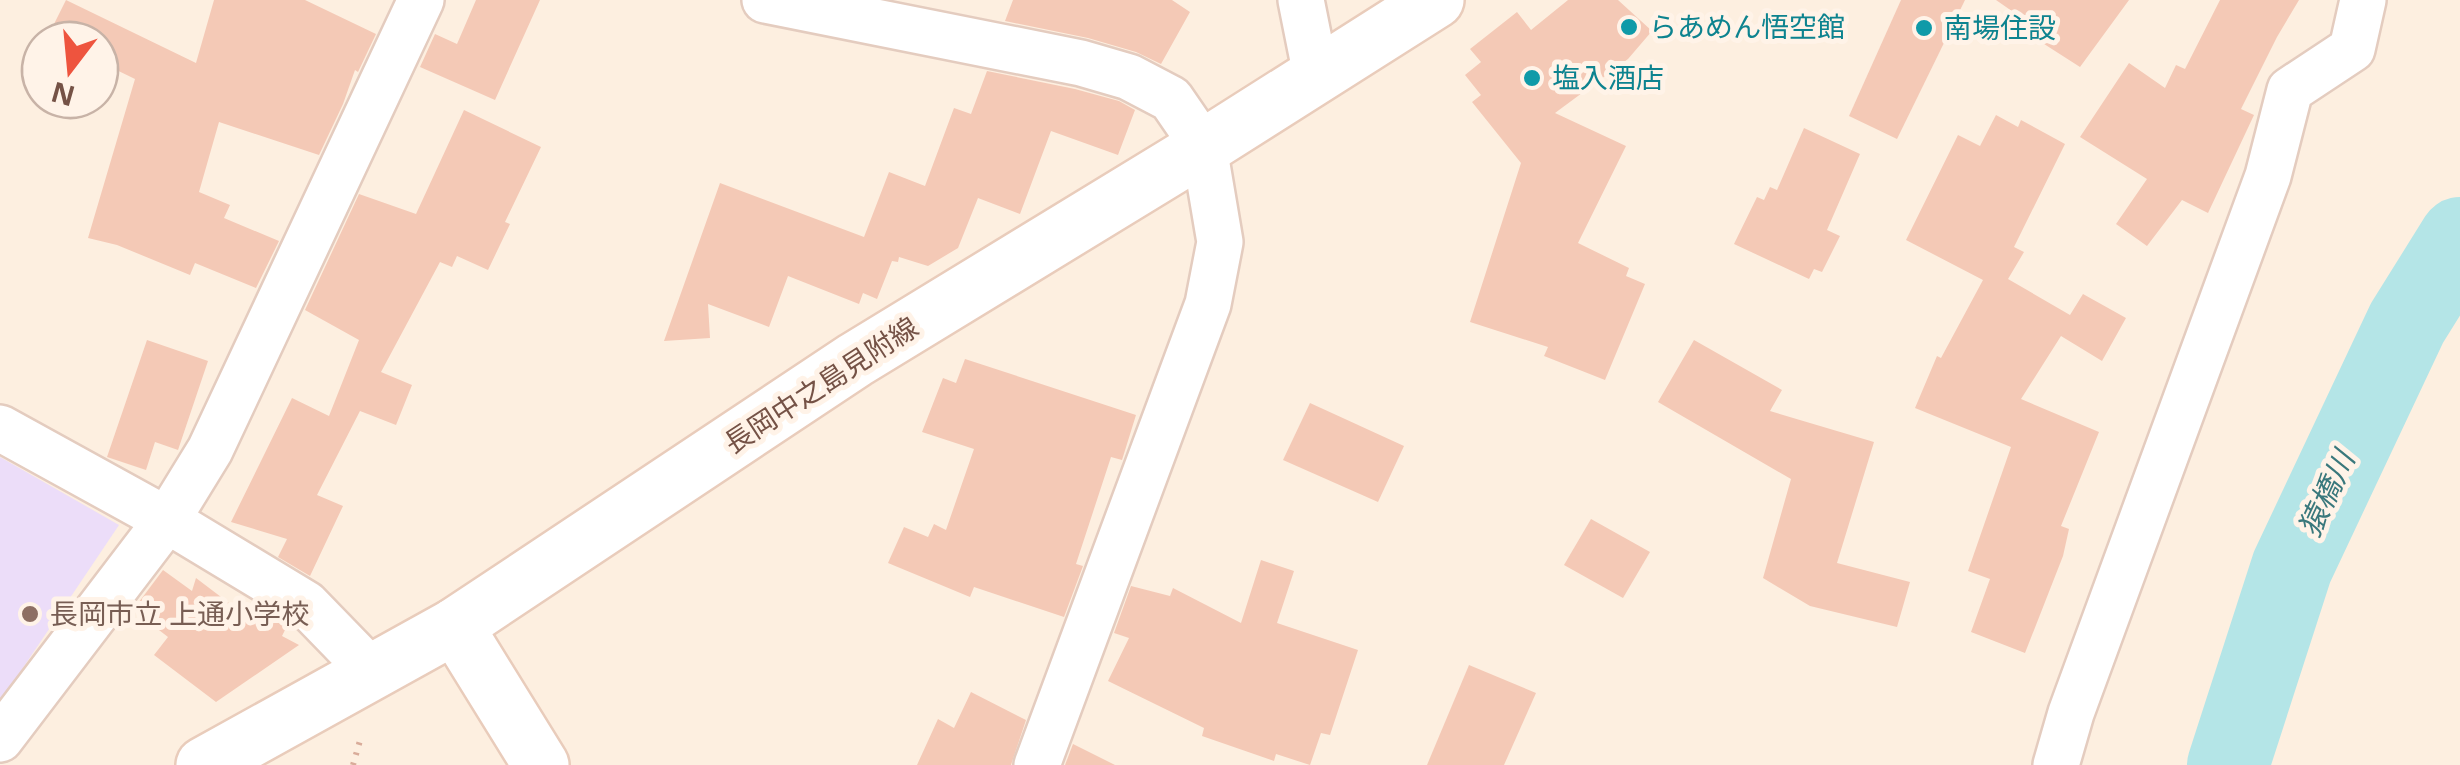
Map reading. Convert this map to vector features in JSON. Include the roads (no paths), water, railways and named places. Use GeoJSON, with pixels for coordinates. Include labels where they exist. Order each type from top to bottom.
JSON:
{"type":"FeatureCollection","features":[{"type":"Feature","properties":{"kind":"main road","name":"長岡中之島見附線"},"geometry":{"type":"LineString","coordinates":[[204,765],[455,626],[855,360],[1436,0]]}},
{"type":"Feature","properties":{"kind":"main road"},"geometry":{"type":"LineString","coordinates":[[455,626],[541,765]]}},
{"type":"Feature","properties":{"kind":"street"},"geometry":{"type":"LineString","coordinates":[[0,739],[167,520],[210,450],[421,0]]}},
{"type":"Feature","properties":{"kind":"street"},"geometry":{"type":"LineString","coordinates":[[765,0],[965,38],[1130,77],[1171,98],[1204,147],[1220,242],[1208,304],[1037,765]]}},
{"type":"Feature","properties":{"kind":"street"},"geometry":{"type":"LineString","coordinates":[[1300,0],[1316,75]]}},
{"type":"Feature","properties":{"kind":"street"},"geometry":{"type":"LineString","coordinates":[[2056,765],[2071,713],[2268,176],[2290,90],[2352,49],[2363,0]]}},
{"type":"Feature","properties":{"kind":"street"},"geometry":{"type":"LineString","coordinates":[[0,428],[167,520],[306,604],[372,672]]}},
{"type":"Feature","properties":{"kind":"waterway","name":"猿橋川"},"geometry":{"type":"LineString","coordinates":[[2228,765],[2292,567],[2407,323],[2460,238]]}},
{"type":"Feature","properties":{"kind":"place","name":"らあめん悟空館"},"geometry":{"type":"Point","coordinates":[1629,27]}},
{"type":"Feature","properties":{"kind":"place","name":"南場住設"},"geometry":{"type":"Point","coordinates":[1924,28]}},
{"type":"Feature","properties":{"kind":"place","name":"塩入酒店"},"geometry":{"type":"Point","coordinates":[1532,78]}},
{"type":"Feature","properties":{"kind":"place","name":"長岡市立 上通小学校"},"geometry":{"type":"Point","coordinates":[30,614]}}]}
